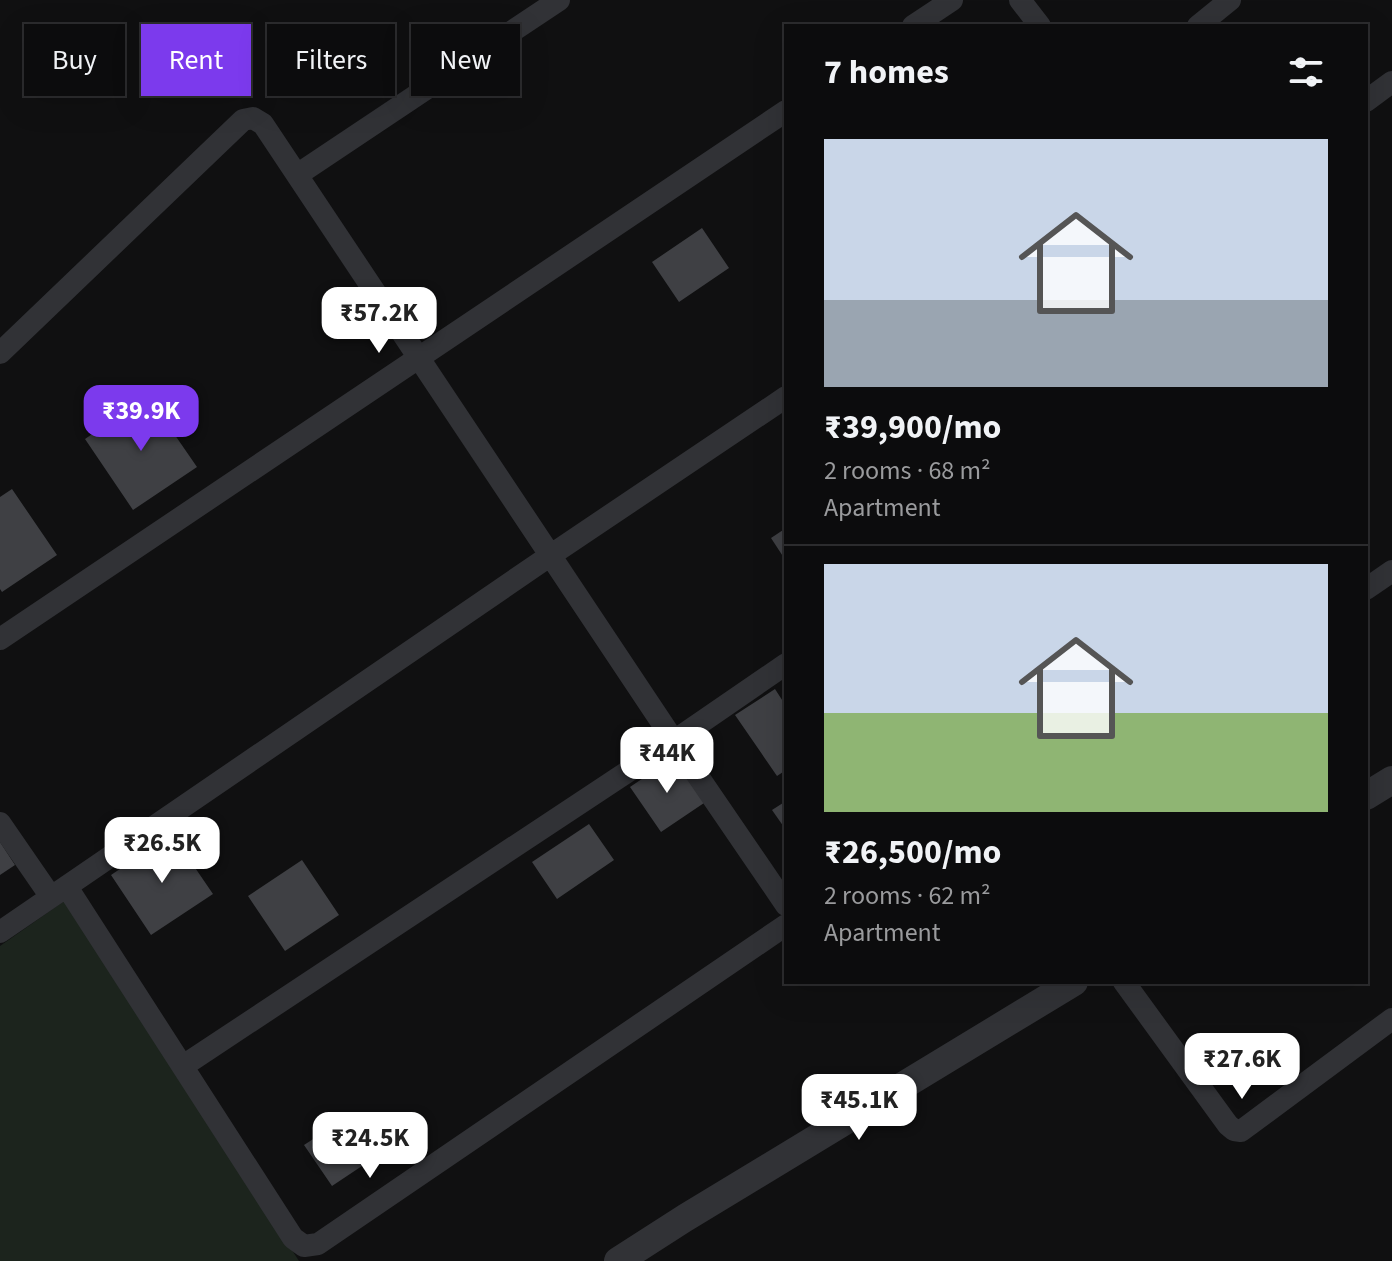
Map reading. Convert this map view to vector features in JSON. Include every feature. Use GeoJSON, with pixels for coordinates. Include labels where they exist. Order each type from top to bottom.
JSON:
{"type":"FeatureCollection","features":[{"type":"Feature","properties":{"kind":"street"},"geometry":{"type":"LineString","coordinates":[[297,175],[559,0]]}},
{"type":"Feature","properties":{"kind":"street"},"geometry":{"type":"LineString","coordinates":[[916,24],[952,0]]}},
{"type":"Feature","properties":{"kind":"street"},"geometry":{"type":"LineString","coordinates":[[1020,0],[1038,24]]}},
{"type":"Feature","properties":{"kind":"street"},"geometry":{"type":"LineString","coordinates":[[1200,24],[1230,0]]}},
{"type":"Feature","properties":{"kind":"street"},"geometry":{"type":"LineString","coordinates":[[1368,100],[1392,82]]}},
{"type":"Feature","properties":{"kind":"street"},"geometry":{"type":"LineString","coordinates":[[0,639],[784,112]]}},
{"type":"Feature","properties":{"kind":"street"},"geometry":{"type":"LineString","coordinates":[[0,353],[243,120],[253,118],[263,124],[784,902]]}},
{"type":"Feature","properties":{"kind":"street"},"geometry":{"type":"LineString","coordinates":[[0,932],[784,398]]}},
{"type":"Feature","properties":{"kind":"street"},"geometry":{"type":"LineString","coordinates":[[1368,588],[1392,571]]}},
{"type":"Feature","properties":{"kind":"street"},"geometry":{"type":"LineString","coordinates":[[183,1066],[784,665]]}},
{"type":"Feature","properties":{"kind":"street"},"geometry":{"type":"LineString","coordinates":[[1368,795],[1392,780]]}},
{"type":"Feature","properties":{"kind":"street"},"geometry":{"type":"LineString","coordinates":[[0,823],[59,892],[183,1066],[293,1238],[304,1246],[318,1244],[784,926]]}},
{"type":"Feature","properties":{"kind":"street"},"geometry":{"type":"LineString","coordinates":[[618,1261],[1071,984]]}},
{"type":"Feature","properties":{"kind":"street"},"geometry":{"type":"LineString","coordinates":[[1125,984],[1219,1113],[1234,1130],[1241,1131],[1392,1019]]}},
{"type":"Feature","properties":{"kind":"shaded area"},"geometry":{"type":"Polygon","coordinates":[[[67,899],[299,1261],[0,1261],[0,946],[67,899]]]}},
{"type":"Feature","properties":{"kind":"building"},"geometry":{"type":"Polygon","coordinates":[[[702,228],[729,268],[679,302],[652,262],[702,228]]]}},
{"type":"Feature","properties":{"kind":"building"},"geometry":{"type":"Polygon","coordinates":[[[148,396],[197,467],[133,510],[85,439],[148,396]]]}},
{"type":"Feature","properties":{"kind":"building"},"geometry":{"type":"Polygon","coordinates":[[[12,489],[57,555],[2,592],[0,497],[12,489]]]}},
{"type":"Feature","properties":{"kind":"building"},"geometry":{"type":"Polygon","coordinates":[[[784,529],[784,558],[771,538],[784,529]]]}},
{"type":"Feature","properties":{"kind":"building"},"geometry":{"type":"Polygon","coordinates":[[[775,689],[784,703],[784,771],[777,776],[735,715],[775,689]]]}},
{"type":"Feature","properties":{"kind":"building"},"geometry":{"type":"Polygon","coordinates":[[[673,758],[704,803],[661,832],[630,787],[673,758]]]}},
{"type":"Feature","properties":{"kind":"building"},"geometry":{"type":"Polygon","coordinates":[[[784,802],[784,827],[772,810],[784,802]]]}},
{"type":"Feature","properties":{"kind":"building"},"geometry":{"type":"Polygon","coordinates":[[[589,824],[614,860],[557,899],[532,862],[589,824]]]}},
{"type":"Feature","properties":{"kind":"building"},"geometry":{"type":"Polygon","coordinates":[[[172,834],[213,894],[151,935],[111,875],[172,834]]]}},
{"type":"Feature","properties":{"kind":"building"},"geometry":{"type":"Polygon","coordinates":[[[0,842],[15,865],[0,875],[0,842]]]}},
{"type":"Feature","properties":{"kind":"building"},"geometry":{"type":"Polygon","coordinates":[[[302,860],[339,915],[285,951],[248,896],[302,860]]]}},
{"type":"Feature","properties":{"kind":"building"},"geometry":{"type":"Polygon","coordinates":[[[353,1113],[380,1154],[332,1186],[304,1145],[353,1113]]]}}]}
